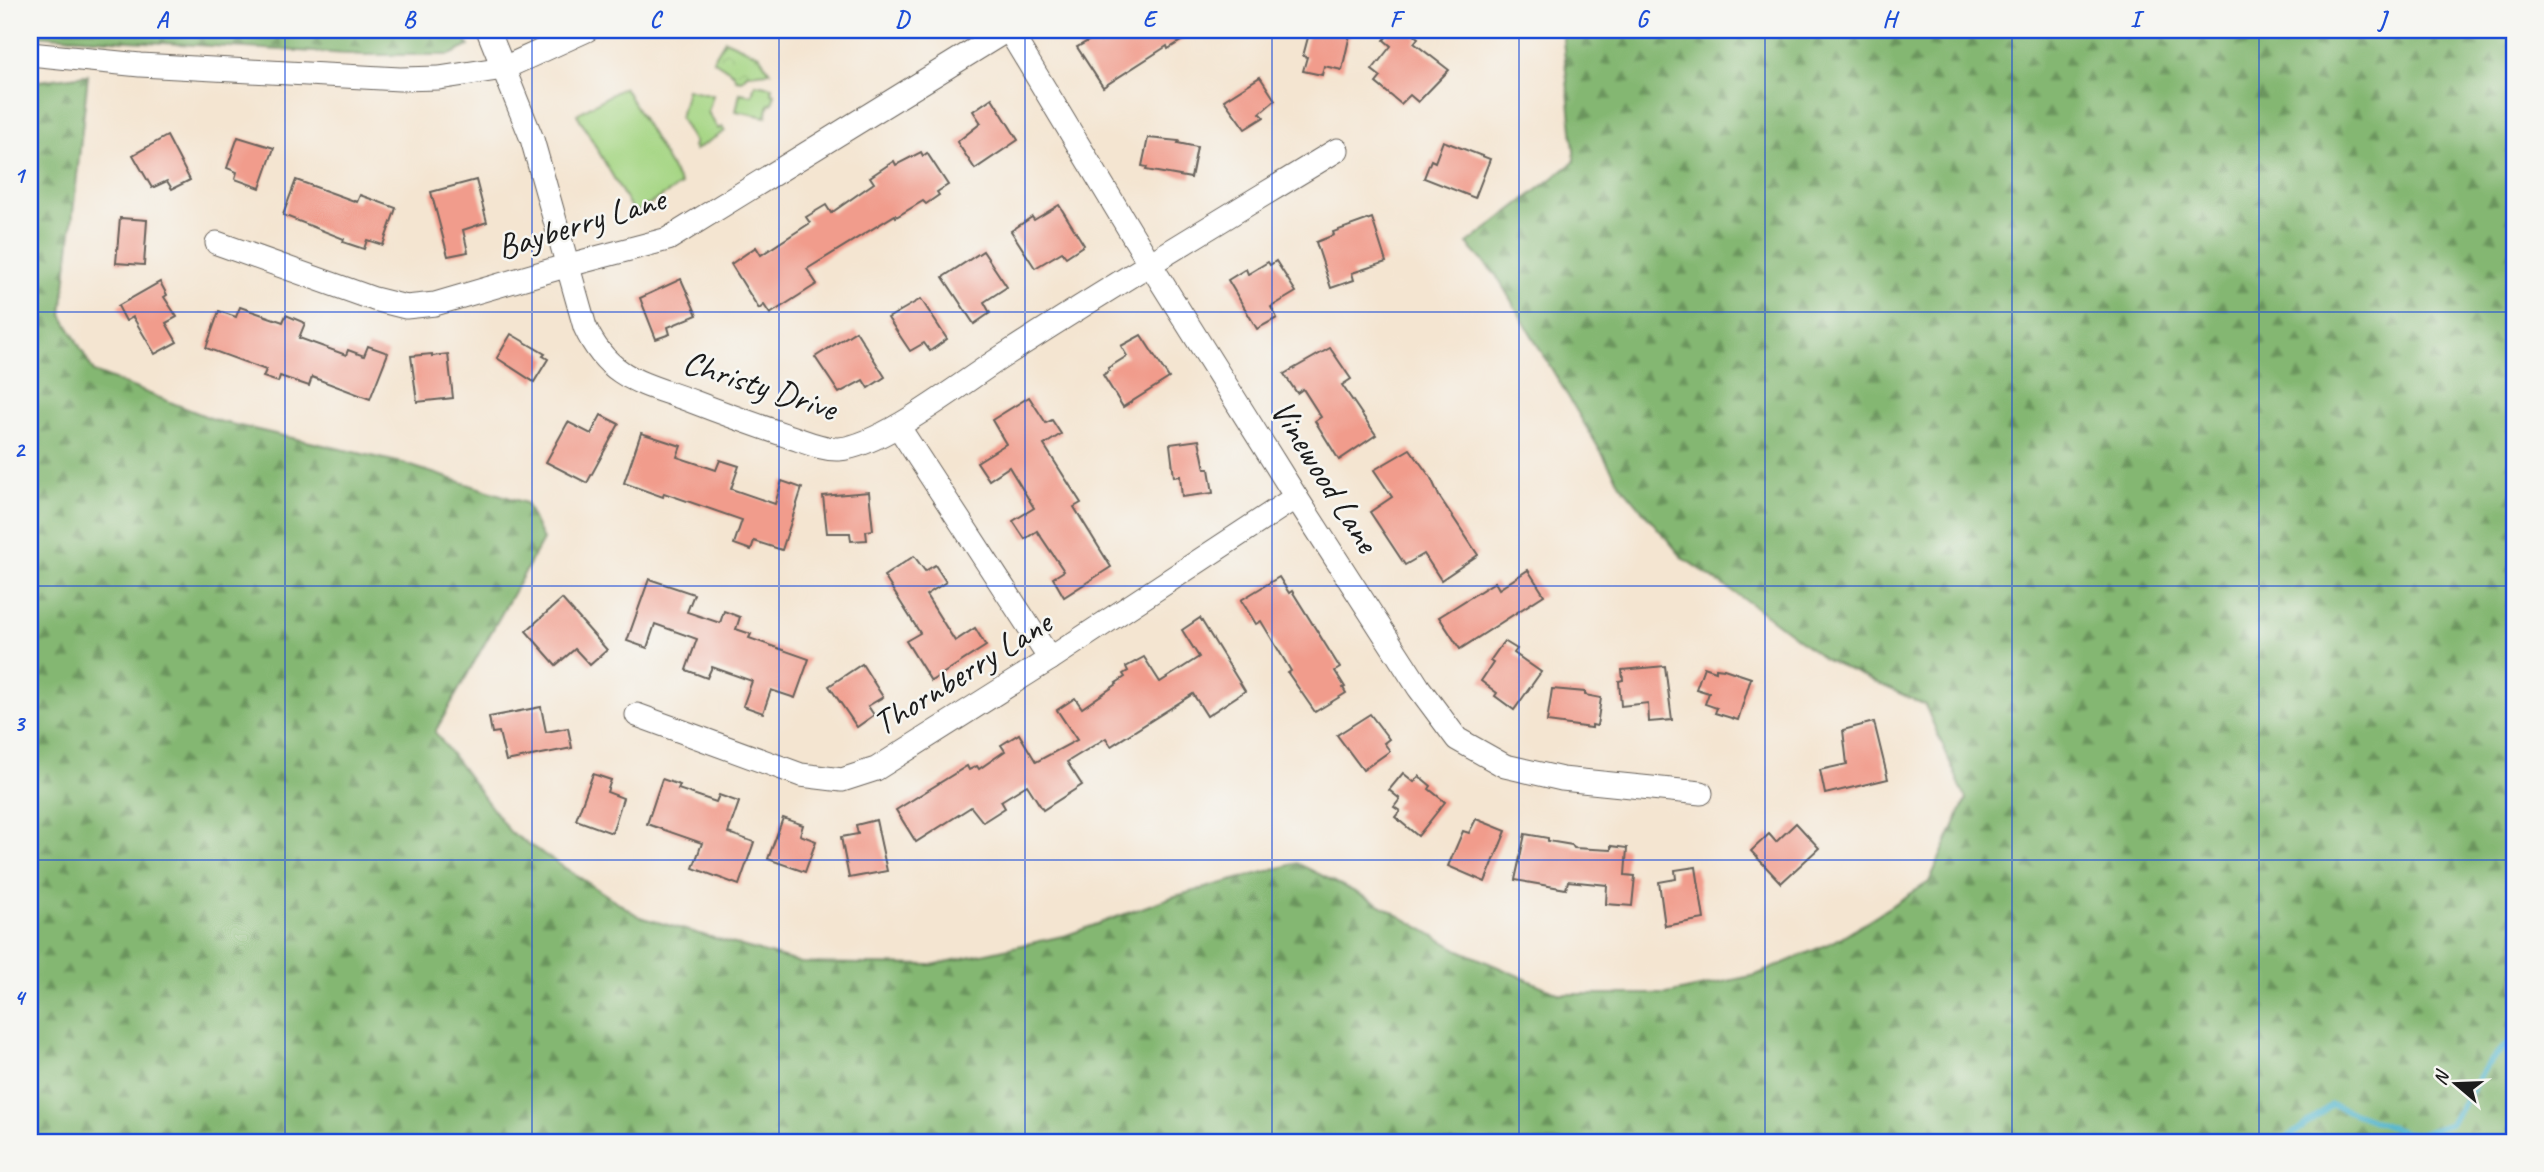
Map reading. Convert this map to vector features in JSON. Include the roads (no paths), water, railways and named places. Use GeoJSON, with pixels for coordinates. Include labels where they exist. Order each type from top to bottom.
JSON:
{"type":"FeatureCollection","features":[{"type":"Feature","properties":{"kind":"street","name":"Christy Drive"},"geometry":{"type":"LineString","coordinates":[[488,30],[532,139],[585,327],[594,347],[606,363],[625,376],[820,446],[837,449],[853,447],[898,426],[1009,352],[1337,150]]}},
{"type":"Feature","properties":{"kind":"street"},"geometry":{"type":"LineString","coordinates":[[30,54],[140,65],[400,79],[439,78],[504,68],[587,30]]}},
{"type":"Feature","properties":{"kind":"street","name":"Vinewood Lane"},"geometry":{"type":"LineString","coordinates":[[1008,30],[1296,497],[1419,688],[1457,739],[1505,766],[1562,779],[1701,793]]}},
{"type":"Feature","properties":{"kind":"street","name":"Bayberry Lane"},"geometry":{"type":"LineString","coordinates":[[217,243],[374,299],[405,307],[435,304],[668,239],[1008,30]]}},
{"type":"Feature","properties":{"kind":"street"},"geometry":{"type":"LineString","coordinates":[[898,426],[1050,659]]}},
{"type":"Feature","properties":{"kind":"street","name":"Thornberry Lane"},"geometry":{"type":"LineString","coordinates":[[637,715],[801,775],[842,780],[876,769],[1050,659],[1296,497]]}},
{"type":"Feature","properties":{"kind":"waterway"},"geometry":{"type":"LineString","coordinates":[[2282,1142],[2332,1105],[2406,1133],[2421,1134],[2450,1124],[2487,1065],[2514,1037]]}}]}
